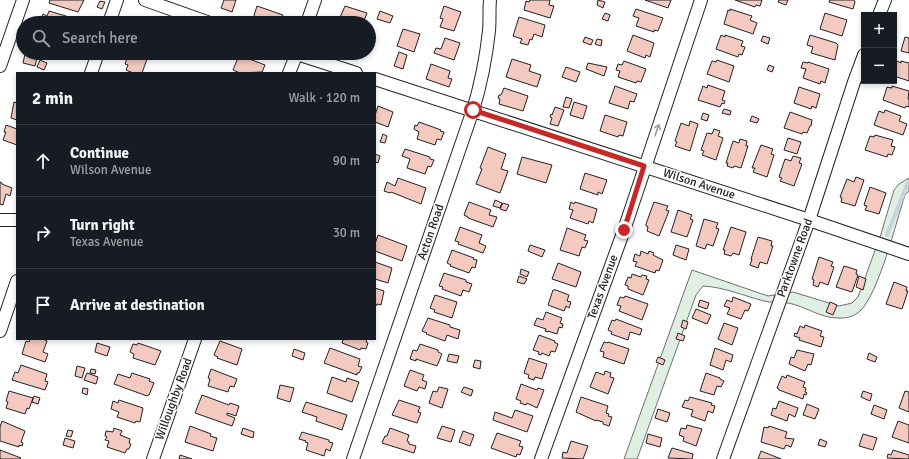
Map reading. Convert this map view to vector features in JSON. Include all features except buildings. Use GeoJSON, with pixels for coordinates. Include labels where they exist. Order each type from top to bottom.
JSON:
{"type":"FeatureCollection","features":[{"type":"Feature","properties":{"kind":"street"},"geometry":{"type":"LineString","coordinates":[[17,16],[23,0]]}},
{"type":"Feature","properties":{"kind":"street"},"geometry":{"type":"LineString","coordinates":[[111,16],[117,0]]}},
{"type":"Feature","properties":{"kind":"street"},"geometry":{"type":"LineString","coordinates":[[145,0],[190,16]]}},
{"type":"Feature","properties":{"kind":"street"},"geometry":{"type":"LineString","coordinates":[[309,16],[315,0]]}},
{"type":"Feature","properties":{"kind":"street","name":"Acton Road"},"geometry":{"type":"LineString","coordinates":[[352,459],[473,110],[486,60],[490,0]]}},
{"type":"Feature","properties":{"kind":"street","name":"Texas Avenue"},"geometry":{"type":"LineString","coordinates":[[541,459],[624,230],[644,166],[701,0]]}},
{"type":"Feature","properties":{"kind":"street"},"geometry":{"type":"LineString","coordinates":[[881,12],[885,0]]}},
{"type":"Feature","properties":{"kind":"street"},"geometry":{"type":"LineString","coordinates":[[0,66],[16,20]]}},
{"type":"Feature","properties":{"kind":"street"},"geometry":{"type":"LineString","coordinates":[[91,72],[96,60]]}},
{"type":"Feature","properties":{"kind":"street"},"geometry":{"type":"LineString","coordinates":[[289,72],[293,60]]}},
{"type":"Feature","properties":{"kind":"street"},"geometry":{"type":"LineString","coordinates":[[316,60],[353,72]]}},
{"type":"Feature","properties":{"kind":"street","name":"Parktowne Road"},"geometry":{"type":"LineString","coordinates":[[723,459],[809,220],[861,63]]}},
{"type":"Feature","properties":{"kind":"street","name":"Wilson Avenue"},"geometry":{"type":"LineString","coordinates":[[376,79],[909,254]]}},
{"type":"Feature","properties":{"kind":"street"},"geometry":{"type":"LineString","coordinates":[[0,220],[16,220]]}},
{"type":"Feature","properties":{"kind":"street"},"geometry":{"type":"LineString","coordinates":[[0,331],[16,284]]}},
{"type":"Feature","properties":{"kind":"street","name":"Willoughby Road"},"geometry":{"type":"LineString","coordinates":[[153,459],[195,340]]}},
{"type":"Feature","properties":{"kind":"green space"},"geometry":{"type":"Polygon","coordinates":[[[909,178],[909,191],[905,195],[892,239],[874,289],[860,311],[850,317],[844,318],[825,316],[788,303],[767,302],[726,290],[703,286],[696,295],[637,459],[624,459],[692,270],[768,296],[793,292],[839,306],[852,303],[858,297],[881,234],[894,190],[899,184],[909,178]]]}},
{"type":"Feature","properties":{"kind":"waterway"},"geometry":{"type":"LineString","coordinates":[[887,235],[909,182]]}},
{"type":"Feature","properties":{"kind":"route"},"geometry":{"type":"LineString","coordinates":[[473,110],[644,166],[624,230]]}}]}
